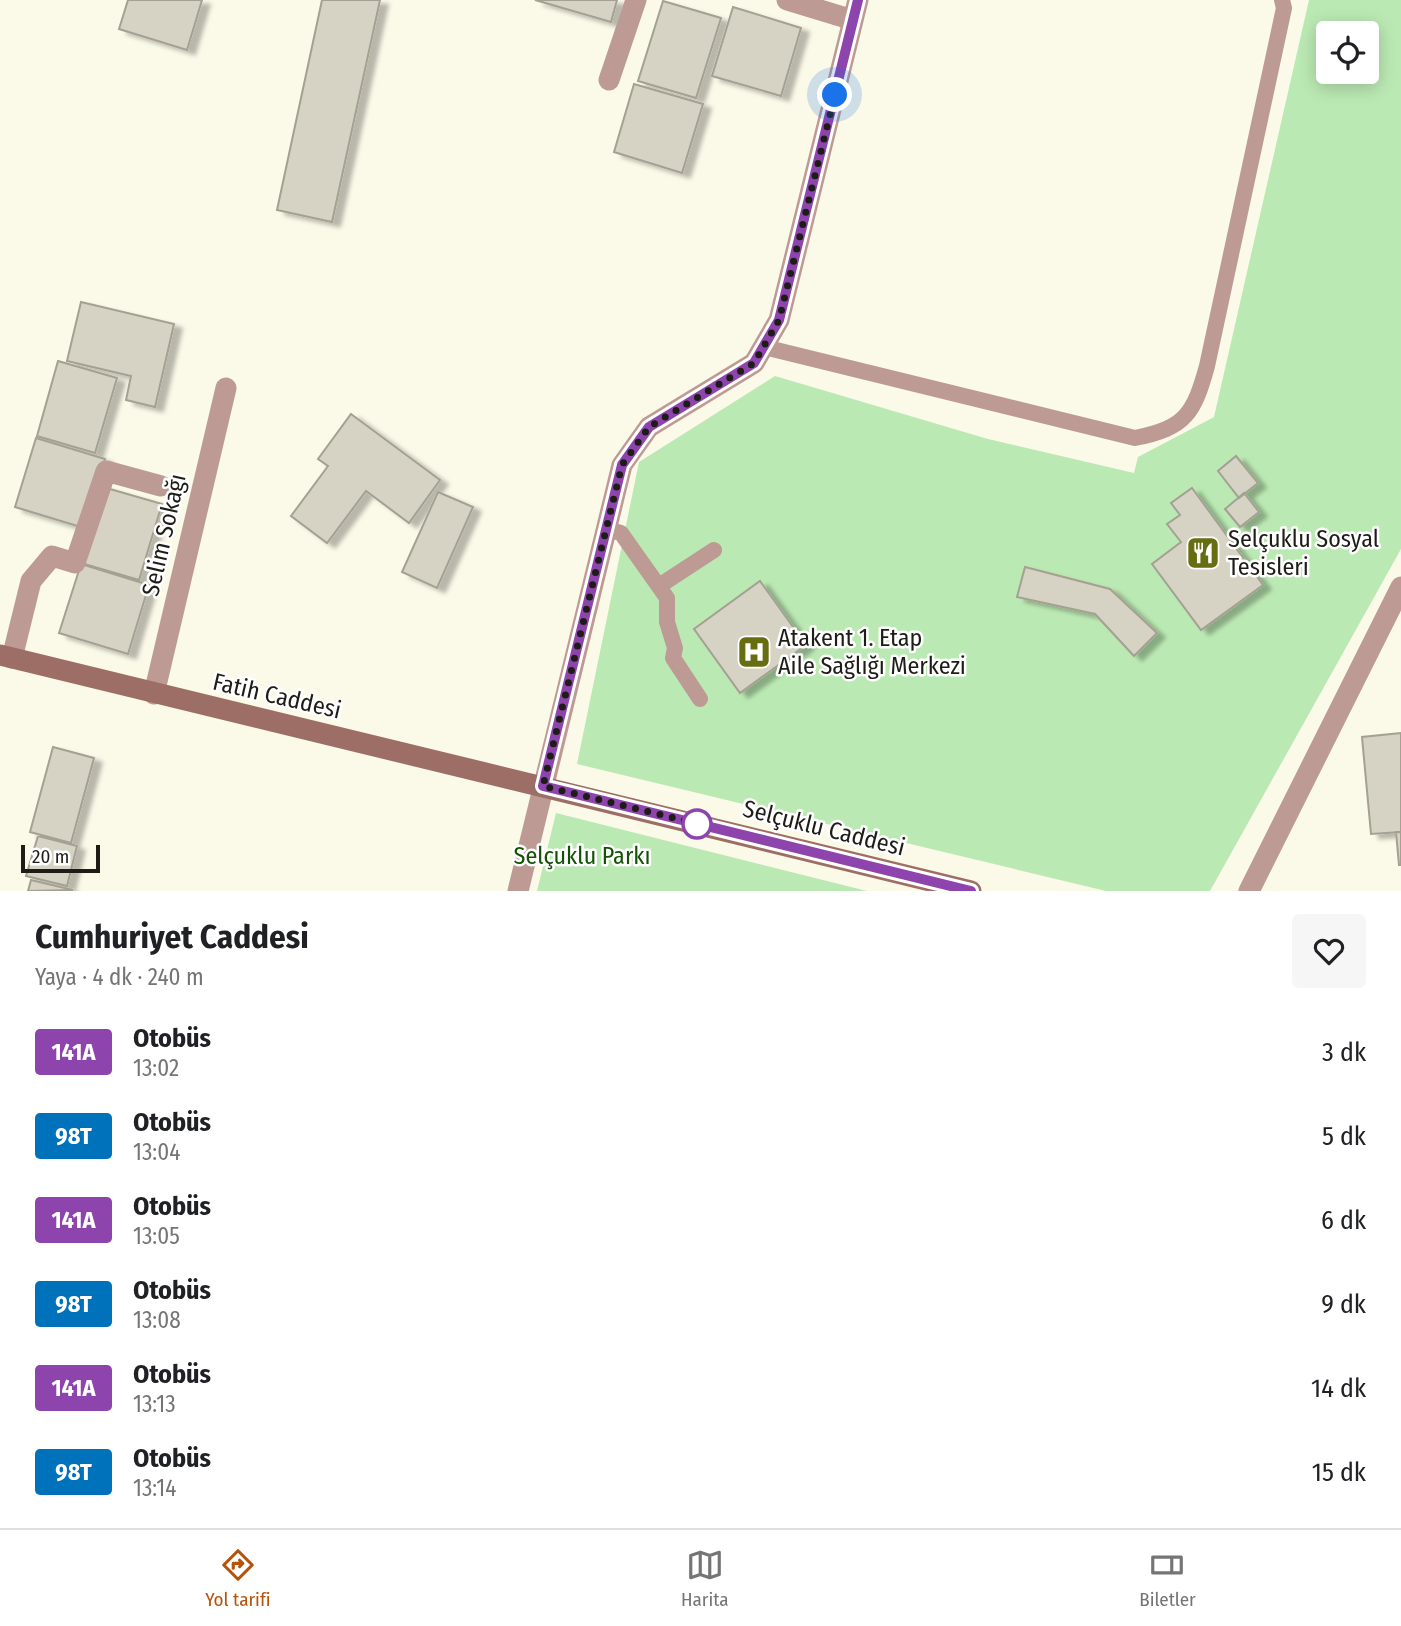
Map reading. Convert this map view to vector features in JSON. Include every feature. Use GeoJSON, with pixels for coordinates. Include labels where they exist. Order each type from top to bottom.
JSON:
{"type":"FeatureCollection","features":[{"type":"Feature","properties":{"kind":"street"},"geometry":{"type":"LineString","coordinates":[[609,80],[636,0]]}},
{"type":"Feature","properties":{"kind":"street"},"geometry":{"type":"LineString","coordinates":[[518,891],[622,465],[649,427],[754,363],[779,320],[856,10],[787,0]]}},
{"type":"Feature","properties":{"kind":"street","name":"Selim Sokağı"},"geometry":{"type":"LineString","coordinates":[[154,694],[226,388]]}},
{"type":"Feature","properties":{"kind":"street"},"geometry":{"type":"LineString","coordinates":[[6,657],[31,581],[52,556],[75,563],[106,471],[161,485]]}},
{"type":"Feature","properties":{"kind":"street"},"geometry":{"type":"LineString","coordinates":[[1249,891],[1401,587]]}},
{"type":"Feature","properties":{"kind":"street","name":"Fatih Caddesi"},"geometry":{"type":"LineString","coordinates":[[6,657],[543,786]]}},
{"type":"Feature","properties":{"kind":"street","name":"Selçuklu Caddesi"},"geometry":{"type":"LineString","coordinates":[[543,786],[971,891]]}},
{"type":"Feature","properties":{"kind":"lane"},"geometry":{"type":"LineString","coordinates":[[764,346],[1135,438],[1150,435],[1182,419],[1196,406],[1208,366],[1284,8],[1282,0]]}},
{"type":"Feature","properties":{"kind":"lane"},"geometry":{"type":"LineString","coordinates":[[606,529],[621,533],[667,598],[667,622],[675,648],[673,659],[700,699]]}},
{"type":"Feature","properties":{"kind":"lane"},"geometry":{"type":"LineString","coordinates":[[659,586],[714,550]]}},
{"type":"Feature","properties":{"kind":"green space","name":"Selçuklu Parkı"},"geometry":{"type":"Polygon","coordinates":[[[1309,0],[1401,0],[1401,549],[1210,891],[1106,891],[577,764],[639,462],[775,376],[988,439],[1134,473],[1138,457],[1214,417],[1309,0]]]}},
{"type":"Feature","properties":{"kind":"green space","name":"Selçuklu Parkı"},"geometry":{"type":"Polygon","coordinates":[[[556,813],[867,891],[537,891],[556,813]]]}},
{"type":"Feature","properties":{"kind":"building"},"geometry":{"type":"Polygon","coordinates":[[[128,0],[202,0],[187,50],[119,29],[128,0]]]}},
{"type":"Feature","properties":{"kind":"building"},"geometry":{"type":"Polygon","coordinates":[[[322,0],[380,0],[332,222],[277,210],[322,0]]]}},
{"type":"Feature","properties":{"kind":"building"},"geometry":{"type":"Polygon","coordinates":[[[535,0],[617,0],[611,22],[535,0]]]}},
{"type":"Feature","properties":{"kind":"building"},"geometry":{"type":"Polygon","coordinates":[[[663,1],[721,18],[696,98],[638,81],[663,1]]]}},
{"type":"Feature","properties":{"kind":"building"},"geometry":{"type":"Polygon","coordinates":[[[733,7],[801,28],[781,96],[712,76],[733,7]]]}},
{"type":"Feature","properties":{"kind":"building"},"geometry":{"type":"Polygon","coordinates":[[[634,84],[703,104],[682,173],[614,152],[634,84]]]}},
{"type":"Feature","properties":{"kind":"building"},"geometry":{"type":"Polygon","coordinates":[[[81,302],[174,324],[155,407],[126,400],[131,376],[67,361],[81,302]]]}},
{"type":"Feature","properties":{"kind":"building"},"geometry":{"type":"Polygon","coordinates":[[[58,361],[117,378],[95,453],[37,436],[58,361]]]}},
{"type":"Feature","properties":{"kind":"building"},"geometry":{"type":"Polygon","coordinates":[[[351,414],[440,480],[409,523],[366,491],[327,543],[291,516],[328,466],[318,459],[351,414]]]}},
{"type":"Feature","properties":{"kind":"building"},"geometry":{"type":"Polygon","coordinates":[[[36,438],[105,459],[84,528],[15,507],[36,438]]]}},
{"type":"Feature","properties":{"kind":"building"},"geometry":{"type":"Polygon","coordinates":[[[1236,456],[1258,483],[1239,498],[1218,471],[1236,456]]]}},
{"type":"Feature","properties":{"kind":"building"},"geometry":{"type":"Polygon","coordinates":[[[103,487],[162,504],[139,580],[81,563],[103,487]]]}},
{"type":"Feature","properties":{"kind":"building","name":"Selçuklu Sosyal Tesisleri"},"geometry":{"type":"Polygon","coordinates":[[[1192,488],[1263,585],[1201,630],[1152,564],[1181,542],[1167,524],[1180,515],[1171,503],[1192,488]]]}},
{"type":"Feature","properties":{"kind":"building"},"geometry":{"type":"Polygon","coordinates":[[[438,492],[473,507],[437,588],[402,572],[438,492]]]}},
{"type":"Feature","properties":{"kind":"building"},"geometry":{"type":"Polygon","coordinates":[[[1244,493],[1259,512],[1240,527],[1225,509],[1244,493]]]}},
{"type":"Feature","properties":{"kind":"building"},"geometry":{"type":"Polygon","coordinates":[[[81,564],[149,585],[128,654],[59,633],[81,564]]]}},
{"type":"Feature","properties":{"kind":"building"},"geometry":{"type":"Polygon","coordinates":[[[1025,567],[1110,589],[1157,633],[1134,656],[1095,614],[1017,597],[1025,567]]]}},
{"type":"Feature","properties":{"kind":"building"},"geometry":{"type":"Polygon","coordinates":[[[760,581],[806,645],[740,693],[694,629],[760,581]]]}},
{"type":"Feature","properties":{"kind":"building"},"geometry":{"type":"Polygon","coordinates":[[[1401,733],[1401,832],[1371,834],[1362,737],[1401,733]]]}},
{"type":"Feature","properties":{"kind":"building"},"geometry":{"type":"Polygon","coordinates":[[[53,747],[94,758],[71,843],[30,832],[53,747]]]}},
{"type":"Feature","properties":{"kind":"building"},"geometry":{"type":"Polygon","coordinates":[[[1396,832],[1401,832],[1401,865],[1399,865],[1396,832]]]}},
{"type":"Feature","properties":{"kind":"building"},"geometry":{"type":"Polygon","coordinates":[[[38,836],[77,846],[67,886],[26,876],[38,836]]]}},
{"type":"Feature","properties":{"kind":"building"},"geometry":{"type":"Polygon","coordinates":[[[31,880],[73,890],[28,891],[31,880]]]}},
{"type":"Feature","properties":{"kind":"bus line","name":"141A"},"geometry":{"type":"LineString","coordinates":[[858,0],[779,320],[754,363],[649,427],[622,465],[543,786],[971,891]]}},
{"type":"Feature","properties":{"kind":"place","name":"Selçuklu Sosyal Tesisleri"},"geometry":{"type":"Point","coordinates":[1203,553]}},
{"type":"Feature","properties":{"kind":"place","name":"Atakent 1. Etap Aile Sağlığı Merkezi"},"geometry":{"type":"Point","coordinates":[754,652]}},
{"type":"Feature","properties":{"kind":"route"},"geometry":{"type":"LineString","coordinates":[[697,824],[703,825],[543,786],[622,465],[649,427],[754,363],[779,320],[835,95]]}}]}
